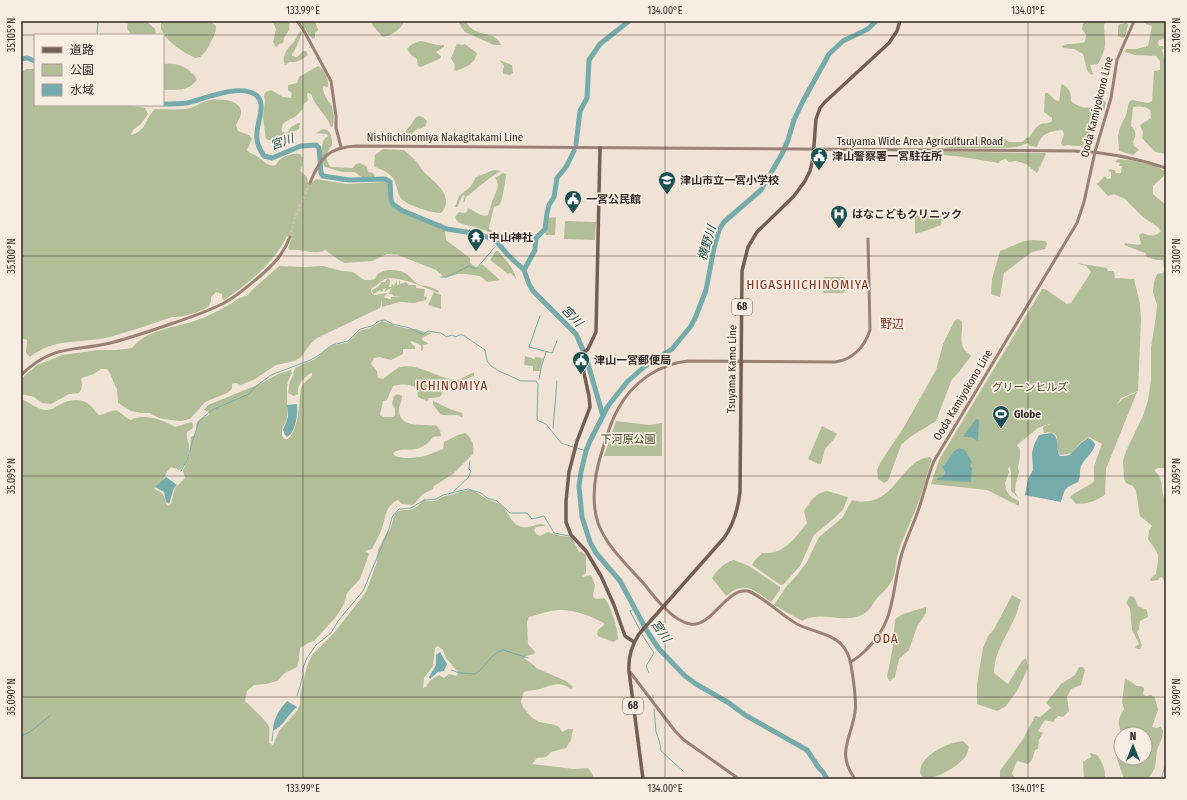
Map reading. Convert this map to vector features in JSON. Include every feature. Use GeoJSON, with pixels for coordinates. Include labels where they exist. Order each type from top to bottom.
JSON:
{"type":"FeatureCollection","features":[{"type":"Feature","properties":{"kind":"main road"},"geometry":{"type":"LineString","coordinates":[[297,21],[303,29],[331,80],[336,116],[336,128],[341,147]]}},
{"type":"Feature","properties":{"kind":"main road","name":"Tsuyama Kamo Line"},"geometry":{"type":"LineString","coordinates":[[643,779],[629,671],[629,660],[634,642],[639,634],[724,538],[736,516],[740,492],[742,271],[748,247],[760,228],[794,196],[805,182],[812,166],[815,124],[820,108],[889,43],[897,31],[900,21]]}},
{"type":"Feature","properties":{"kind":"main road","name":"Ooda Kamiyokono Line"},"geometry":{"type":"LineString","coordinates":[[850,662],[858,658],[870,645],[887,620],[895,592],[899,562],[933,464],[1073,231],[1083,207],[1095,152],[1108,108],[1117,60],[1134,21]]}},
{"type":"Feature","properties":{"kind":"main road","name":"Nishiichinomiya Nakagitakami Line"},"geometry":{"type":"LineString","coordinates":[[310,183],[320,162],[327,154],[341,147],[600,148]]}},
{"type":"Feature","properties":{"kind":"main road"},"geometry":{"type":"LineString","coordinates":[[600,148],[596,332],[587,351],[580,355],[590,407],[576,441],[569,472],[566,501],[566,522],[571,535],[586,551],[601,576],[614,605],[625,636],[634,642]]}},
{"type":"Feature","properties":{"kind":"main road","name":"Tsuyama Wide Area Agricultural Road"},"geometry":{"type":"LineString","coordinates":[[600,148],[1074,151],[1095,152],[1132,158],[1166,168]]}},
{"type":"Feature","properties":{"kind":"main road"},"geometry":{"type":"LineString","coordinates":[[21,375],[40,360],[58,351],[120,341],[197,315],[226,302],[247,287],[278,260],[287,246],[290,237]]}},
{"type":"Feature","properties":{"kind":"main road"},"geometry":{"type":"LineString","coordinates":[[855,779],[847,764],[845,754],[856,708],[850,662],[845,648],[838,641],[796,623],[748,592],[741,591],[734,595],[704,621],[698,624],[686,623],[663,607],[608,542],[598,523],[594,500],[595,476],[599,458],[618,408],[631,390],[648,376],[661,368],[682,362],[835,362],[847,358],[857,352],[867,338],[870,330],[868,239]]}},
{"type":"Feature","properties":{"kind":"main road"},"geometry":{"type":"LineString","coordinates":[[629,671],[684,740],[739,779]]}},
{"type":"Feature","properties":{"kind":"main road"},"geometry":{"type":"LineString","coordinates":[[631,690],[635,686],[640,686]]}},
{"type":"Feature","properties":{"kind":"green space"},"geometry":{"type":"Polygon","coordinates":[[[128,21],[146,21],[155,29],[156,34],[131,34],[127,29],[128,21]]]}},
{"type":"Feature","properties":{"kind":"green space"},"geometry":{"type":"Polygon","coordinates":[[[161,21],[210,21],[216,26],[216,29],[206,51],[200,57],[195,58],[181,50],[168,39],[161,30],[161,21]]]}},
{"type":"Feature","properties":{"kind":"green space"},"geometry":{"type":"Polygon","coordinates":[[[273,21],[290,21],[289,30],[283,43],[279,44],[277,47],[273,42],[276,30],[273,21]]]}},
{"type":"Feature","properties":{"kind":"green space"},"geometry":{"type":"Polygon","coordinates":[[[300,21],[315,21],[318,30],[313,39],[309,35],[300,21]]]}},
{"type":"Feature","properties":{"kind":"green space"},"geometry":{"type":"Polygon","coordinates":[[[371,21],[404,21],[396,32],[383,37],[373,26],[371,21]]]}},
{"type":"Feature","properties":{"kind":"green space"},"geometry":{"type":"Polygon","coordinates":[[[458,21],[465,21],[474,30],[493,36],[501,45],[494,45],[465,32],[458,21]]]}},
{"type":"Feature","properties":{"kind":"green space"},"geometry":{"type":"Polygon","coordinates":[[[1086,21],[1105,21],[1104,49],[1098,64],[1090,65],[1093,74],[1091,75],[1087,70],[1083,54],[1074,49],[1063,48],[1062,46],[1085,42],[1086,35],[1082,29],[1083,24],[1086,21]]]}},
{"type":"Feature","properties":{"kind":"green space"},"geometry":{"type":"Polygon","coordinates":[[[1146,21],[1166,21],[1165,39],[1159,40],[1158,43],[1159,46],[1163,46],[1164,48],[1162,50],[1166,65],[1166,154],[1155,152],[1142,138],[1143,132],[1140,125],[1151,118],[1150,110],[1138,106],[1133,107],[1131,126],[1135,134],[1133,142],[1134,146],[1139,150],[1133,155],[1119,151],[1118,136],[1120,127],[1126,115],[1129,102],[1132,100],[1148,103],[1152,101],[1154,71],[1160,70],[1160,61],[1156,56],[1135,55],[1125,52],[1126,49],[1136,49],[1148,46],[1152,26],[1146,24],[1146,21]]]}},
{"type":"Feature","properties":{"kind":"green space"},"geometry":{"type":"Polygon","coordinates":[[[1127,23],[1128,25],[1125,37],[1123,38],[1118,36],[1118,26],[1120,24],[1127,23]]]}},
{"type":"Feature","properties":{"kind":"green space"},"geometry":{"type":"Polygon","coordinates":[[[301,31],[302,33],[292,56],[297,57],[303,51],[306,51],[308,55],[300,60],[290,62],[285,65],[285,53],[301,31]]]}},
{"type":"Feature","properties":{"kind":"green space"},"geometry":{"type":"Polygon","coordinates":[[[420,41],[444,45],[444,47],[436,52],[441,56],[441,58],[421,67],[418,66],[417,59],[411,55],[407,49],[412,44],[420,41]]]}},
{"type":"Feature","properties":{"kind":"green space"},"geometry":{"type":"Polygon","coordinates":[[[457,44],[465,44],[477,53],[472,62],[456,71],[454,70],[455,66],[451,58],[457,44]]]}},
{"type":"Feature","properties":{"kind":"green space"},"geometry":{"type":"Polygon","coordinates":[[[499,60],[512,65],[513,73],[510,75],[503,74],[504,67],[499,60]]]}},
{"type":"Feature","properties":{"kind":"green space"},"geometry":{"type":"Polygon","coordinates":[[[164,63],[176,64],[184,67],[193,74],[197,80],[186,88],[178,90],[165,90],[164,63]]]}},
{"type":"Feature","properties":{"kind":"green space"},"geometry":{"type":"Polygon","coordinates":[[[318,66],[325,72],[327,78],[328,87],[323,86],[323,91],[332,106],[334,117],[333,126],[331,127],[311,94],[308,93],[308,100],[303,105],[303,109],[296,116],[284,123],[282,126],[282,132],[287,133],[291,127],[300,123],[299,129],[275,142],[266,139],[263,118],[265,101],[264,95],[266,92],[271,90],[283,97],[291,98],[292,93],[288,90],[288,85],[297,83],[299,77],[318,66]]]}},
{"type":"Feature","properties":{"kind":"green space"},"geometry":{"type":"Polygon","coordinates":[[[26,69],[34,69],[34,106],[134,106],[145,108],[148,114],[141,124],[133,130],[131,135],[140,131],[155,109],[186,109],[210,100],[232,102],[239,106],[241,110],[236,125],[238,131],[249,135],[252,139],[247,150],[249,152],[268,164],[273,165],[276,165],[286,156],[300,154],[303,158],[300,171],[307,177],[308,183],[311,184],[316,179],[346,184],[386,182],[389,186],[390,201],[403,213],[443,228],[445,230],[446,240],[470,258],[470,263],[477,268],[482,264],[500,280],[487,282],[480,276],[466,274],[458,274],[445,278],[436,270],[398,255],[387,254],[372,261],[345,263],[325,250],[321,252],[312,252],[290,250],[288,249],[292,237],[287,236],[268,264],[242,287],[224,300],[222,298],[222,294],[216,292],[211,297],[211,303],[209,306],[191,314],[180,317],[172,317],[110,337],[49,346],[30,357],[26,353],[27,340],[21,338],[21,72],[26,69]]]}},
{"type":"Feature","properties":{"kind":"green space"},"geometry":{"type":"Polygon","coordinates":[[[1062,84],[1070,91],[1071,101],[1077,105],[1087,108],[1094,107],[1097,105],[1098,99],[1103,99],[1106,103],[1104,110],[1097,115],[1091,129],[1090,144],[1087,147],[1063,146],[1061,143],[1064,134],[1062,130],[1053,131],[1046,134],[1041,138],[1037,147],[1030,146],[1028,143],[1017,147],[1003,148],[945,148],[960,141],[1002,137],[1009,142],[1023,142],[1026,138],[1029,138],[1039,125],[1052,121],[1052,118],[1044,112],[1045,93],[1048,93],[1055,100],[1059,101],[1062,84]]]}},
{"type":"Feature","properties":{"kind":"green space"},"geometry":{"type":"Polygon","coordinates":[[[419,116],[423,117],[427,121],[425,126],[415,130],[407,140],[402,142],[403,136],[415,118],[419,116]]]}},
{"type":"Feature","properties":{"kind":"green space"},"geometry":{"type":"Polygon","coordinates":[[[323,129],[328,131],[332,137],[332,145],[327,156],[327,161],[331,167],[353,168],[356,164],[360,163],[367,167],[368,172],[373,173],[375,177],[364,178],[355,172],[342,172],[325,167],[322,161],[322,150],[324,139],[328,136],[327,134],[316,133],[323,129]]]}},
{"type":"Feature","properties":{"kind":"green space"},"geometry":{"type":"Polygon","coordinates":[[[383,149],[404,150],[438,185],[445,195],[446,201],[445,207],[441,213],[431,212],[419,208],[407,203],[400,197],[393,178],[388,173],[375,167],[374,165],[375,155],[383,149]]]}},
{"type":"Feature","properties":{"kind":"green space"},"geometry":{"type":"Polygon","coordinates":[[[889,151],[1046,154],[1037,173],[1026,164],[1016,161],[1009,162],[1005,159],[999,163],[956,156],[889,151]]]}},
{"type":"Feature","properties":{"kind":"green space"},"geometry":{"type":"Polygon","coordinates":[[[1118,159],[1148,164],[1165,171],[1164,176],[1153,186],[1153,194],[1166,205],[1166,468],[1158,468],[1154,470],[1160,478],[1166,500],[1166,586],[1164,579],[1160,577],[1158,580],[1151,581],[1150,579],[1156,574],[1158,558],[1157,553],[1148,539],[1149,531],[1152,526],[1140,516],[1136,491],[1133,486],[1126,483],[1124,479],[1123,461],[1126,451],[1143,416],[1148,400],[1151,381],[1151,348],[1157,305],[1153,292],[1154,282],[1157,274],[1163,273],[1164,270],[1163,260],[1156,260],[1147,257],[1145,253],[1124,245],[1125,243],[1141,244],[1139,235],[1142,233],[1152,235],[1161,231],[1158,227],[1143,217],[1125,199],[1114,194],[1108,196],[1097,184],[1105,176],[1107,179],[1111,178],[1111,172],[1108,171],[1110,169],[1115,170],[1116,173],[1121,173],[1122,166],[1119,166],[1120,163],[1115,162],[1118,159]]]}},
{"type":"Feature","properties":{"kind":"green space"},"geometry":{"type":"Polygon","coordinates":[[[494,170],[501,171],[466,197],[464,203],[463,201],[465,196],[463,195],[457,207],[455,207],[459,196],[471,186],[476,177],[494,170]]]}},
{"type":"Feature","properties":{"kind":"green space"},"geometry":{"type":"Polygon","coordinates":[[[503,173],[506,174],[502,199],[498,206],[494,207],[489,227],[489,229],[496,233],[494,234],[458,222],[455,217],[459,212],[467,212],[468,208],[481,215],[488,215],[498,187],[495,178],[503,173]]]}},
{"type":"Feature","properties":{"kind":"green space"},"geometry":{"type":"Polygon","coordinates":[[[915,215],[942,215],[941,225],[915,234],[915,215]]]}},
{"type":"Feature","properties":{"kind":"green space"},"geometry":{"type":"Polygon","coordinates":[[[556,217],[555,235],[546,235],[545,231],[549,218],[556,217]]]}},
{"type":"Feature","properties":{"kind":"green space"},"geometry":{"type":"Polygon","coordinates":[[[565,221],[596,222],[595,240],[564,239],[565,221]]]}},
{"type":"Feature","properties":{"kind":"green space"},"geometry":{"type":"Polygon","coordinates":[[[1024,241],[1046,241],[1047,244],[1045,249],[1032,252],[1004,273],[1000,297],[991,294],[992,279],[1000,251],[1024,241]]]}},
{"type":"Feature","properties":{"kind":"green space"},"geometry":{"type":"Polygon","coordinates":[[[496,251],[498,251],[514,271],[516,279],[511,273],[508,274],[490,260],[496,251]]]}},
{"type":"Feature","properties":{"kind":"green space","name":"グリーンヒルズ"},"geometry":{"type":"Polygon","coordinates":[[[1076,263],[1107,268],[1108,271],[1114,271],[1115,278],[1134,279],[1140,304],[1141,319],[1138,391],[1121,398],[1116,406],[1122,399],[1137,392],[1106,469],[1105,495],[1091,502],[1080,504],[1076,504],[1070,497],[1094,481],[1094,466],[1102,444],[1089,437],[1080,443],[1073,453],[1060,455],[1056,436],[1050,433],[1044,433],[1043,427],[1052,423],[1038,428],[1017,445],[1020,449],[1020,456],[1018,468],[1019,472],[1015,492],[1019,498],[1011,491],[1010,466],[1005,483],[1006,490],[1011,497],[1019,501],[1019,506],[987,490],[931,484],[939,460],[1042,289],[1045,289],[1067,304],[1071,303],[1091,272],[1086,266],[1076,263]]]}},
{"type":"Feature","properties":{"kind":"green space"},"geometry":{"type":"Polygon","coordinates":[[[279,266],[323,266],[353,272],[364,280],[375,279],[379,273],[383,271],[395,270],[405,273],[419,285],[428,286],[439,291],[438,293],[427,288],[397,279],[390,278],[383,280],[372,288],[371,290],[372,294],[375,295],[387,293],[384,297],[391,299],[391,297],[403,296],[393,296],[392,294],[389,294],[391,288],[384,292],[386,288],[381,292],[380,290],[373,294],[372,290],[378,287],[382,282],[385,282],[387,279],[390,280],[389,287],[391,287],[392,284],[394,286],[397,280],[397,285],[399,285],[399,280],[400,284],[406,282],[409,285],[416,285],[416,288],[425,289],[424,296],[427,297],[426,300],[414,303],[400,302],[382,307],[382,299],[380,308],[317,338],[312,342],[301,357],[295,361],[276,365],[255,379],[241,385],[236,383],[232,384],[232,389],[227,393],[205,402],[190,419],[181,421],[171,420],[159,418],[150,413],[131,411],[118,403],[117,389],[107,369],[101,369],[92,375],[81,378],[82,387],[79,393],[69,394],[51,404],[42,403],[34,397],[21,394],[21,379],[37,365],[62,355],[98,350],[132,348],[145,337],[153,333],[200,319],[218,311],[238,299],[247,296],[279,266]]]}},
{"type":"Feature","properties":{"kind":"green space"},"geometry":{"type":"Polygon","coordinates":[[[824,277],[845,278],[845,291],[843,293],[823,293],[824,277]]]}},
{"type":"Feature","properties":{"kind":"green space"},"geometry":{"type":"Polygon","coordinates":[[[434,292],[441,295],[441,309],[428,305],[434,292]]]}},
{"type":"Feature","properties":{"kind":"green space"},"geometry":{"type":"Polygon","coordinates":[[[959,319],[962,322],[961,339],[963,346],[971,356],[952,379],[936,421],[910,437],[901,445],[888,481],[884,483],[878,479],[877,470],[880,463],[904,427],[936,370],[943,344],[955,320],[959,319]]]}},
{"type":"Feature","properties":{"kind":"green space"},"geometry":{"type":"Polygon","coordinates":[[[382,321],[396,326],[432,333],[422,338],[422,340],[428,344],[423,345],[423,350],[421,351],[421,346],[419,344],[411,341],[415,349],[403,349],[403,354],[391,360],[380,357],[374,358],[371,364],[377,371],[378,378],[383,379],[398,368],[404,366],[419,368],[454,380],[474,373],[474,376],[466,379],[462,385],[452,386],[453,391],[444,384],[440,397],[429,398],[427,401],[418,397],[417,389],[415,387],[403,384],[393,386],[387,400],[383,401],[380,415],[384,417],[393,417],[395,415],[395,409],[392,404],[394,396],[397,394],[402,396],[399,408],[400,415],[403,420],[407,423],[437,426],[440,430],[441,436],[433,437],[422,447],[393,453],[395,456],[413,458],[431,454],[443,449],[444,442],[465,433],[472,442],[474,448],[473,454],[453,474],[434,486],[433,489],[423,494],[413,505],[402,504],[398,500],[391,505],[372,549],[365,551],[369,554],[360,579],[347,593],[344,604],[336,617],[314,641],[300,648],[297,667],[285,673],[277,681],[254,685],[247,691],[245,701],[268,724],[269,743],[273,745],[279,731],[297,711],[300,704],[300,695],[307,666],[312,655],[334,633],[366,592],[377,562],[378,550],[386,534],[390,530],[395,514],[402,510],[410,510],[414,508],[425,499],[425,501],[438,500],[444,496],[452,495],[465,490],[471,490],[502,506],[512,520],[519,526],[528,527],[543,524],[545,526],[536,527],[534,530],[536,534],[540,536],[548,532],[571,537],[579,551],[583,552],[586,556],[586,573],[582,577],[591,575],[595,585],[593,595],[594,598],[604,598],[612,611],[618,635],[618,639],[613,642],[598,636],[597,634],[598,630],[604,625],[604,623],[577,612],[566,610],[549,611],[529,617],[527,622],[528,644],[535,652],[534,654],[524,658],[536,668],[566,681],[573,687],[571,689],[558,684],[523,693],[521,702],[531,717],[539,722],[555,725],[559,727],[562,732],[568,729],[573,729],[571,740],[566,748],[551,752],[546,757],[537,758],[532,764],[574,769],[588,768],[593,775],[592,779],[21,779],[21,399],[44,410],[51,409],[65,402],[76,400],[88,403],[99,415],[114,410],[131,420],[147,417],[165,422],[175,427],[191,422],[193,424],[193,428],[187,432],[189,448],[184,465],[180,470],[171,467],[167,471],[165,477],[154,489],[163,494],[168,506],[171,504],[175,488],[185,478],[183,470],[190,453],[191,437],[195,435],[198,421],[209,415],[209,412],[204,410],[208,405],[260,384],[278,374],[291,370],[292,373],[287,387],[287,418],[282,430],[282,436],[284,439],[288,439],[292,435],[296,422],[301,388],[303,384],[312,376],[311,373],[303,379],[298,387],[298,394],[294,396],[288,393],[294,370],[297,367],[315,359],[333,345],[347,343],[359,331],[370,328],[382,321]],[[438,646],[435,648],[433,666],[424,678],[423,688],[439,675],[444,678],[449,674],[457,676],[458,672],[446,658],[443,650],[438,646]]]}},
{"type":"Feature","properties":{"kind":"green space"},"geometry":{"type":"Polygon","coordinates":[[[525,356],[534,359],[535,357],[543,358],[540,371],[533,371],[533,366],[524,365],[525,356]]]}},
{"type":"Feature","properties":{"kind":"green space"},"geometry":{"type":"Polygon","coordinates":[[[433,401],[462,413],[463,418],[457,415],[440,414],[433,404],[433,401]]]}},
{"type":"Feature","properties":{"kind":"green space","name":"下河原公園"},"geometry":{"type":"Polygon","coordinates":[[[616,421],[649,425],[662,423],[662,456],[604,456],[616,421]]]}},
{"type":"Feature","properties":{"kind":"green space"},"geometry":{"type":"Polygon","coordinates":[[[822,426],[837,434],[825,449],[821,464],[818,464],[808,459],[822,426]]]}},
{"type":"Feature","properties":{"kind":"green space"},"geometry":{"type":"Polygon","coordinates":[[[930,457],[932,459],[924,486],[916,510],[899,550],[892,581],[867,611],[862,615],[854,617],[817,617],[802,621],[774,605],[786,587],[807,562],[819,537],[842,518],[852,500],[867,501],[878,498],[888,492],[911,466],[920,460],[930,457]]]}},
{"type":"Feature","properties":{"kind":"green space"},"geometry":{"type":"Polygon","coordinates":[[[827,491],[848,497],[843,510],[814,535],[800,566],[784,584],[781,585],[752,565],[762,553],[770,553],[782,549],[788,545],[807,523],[804,511],[809,504],[816,496],[827,491]]]}},
{"type":"Feature","properties":{"kind":"green space"},"geometry":{"type":"Polygon","coordinates":[[[734,560],[749,566],[780,587],[780,590],[771,602],[749,588],[739,588],[726,596],[712,578],[722,567],[734,560]]]}},
{"type":"Feature","properties":{"kind":"green space"},"geometry":{"type":"Polygon","coordinates":[[[1012,595],[1021,600],[1016,615],[996,658],[994,673],[1008,684],[1022,661],[1026,658],[1028,668],[1017,691],[1006,706],[997,711],[977,704],[977,684],[983,648],[988,636],[994,629],[1012,595]]]}},
{"type":"Feature","properties":{"kind":"green space"},"geometry":{"type":"Polygon","coordinates":[[[1130,596],[1134,597],[1138,606],[1147,610],[1148,617],[1140,621],[1137,632],[1142,645],[1140,649],[1135,647],[1139,644],[1132,630],[1130,608],[1126,603],[1130,596]]]}},
{"type":"Feature","properties":{"kind":"green space"},"geometry":{"type":"Polygon","coordinates":[[[926,607],[926,613],[917,627],[909,650],[899,659],[895,677],[890,681],[887,677],[893,646],[895,619],[903,614],[926,607]]]}},
{"type":"Feature","properties":{"kind":"green space"},"geometry":{"type":"Polygon","coordinates":[[[1079,667],[1083,667],[1085,670],[1081,685],[1071,689],[1067,697],[1069,711],[1063,717],[1058,716],[1053,722],[1045,720],[1038,731],[1043,733],[1039,740],[1038,749],[1035,750],[1032,760],[1028,764],[1017,761],[1012,773],[1015,779],[1000,779],[1000,771],[1023,739],[1035,716],[1040,717],[1051,708],[1046,703],[1061,684],[1075,675],[1079,667]]]}},
{"type":"Feature","properties":{"kind":"green space"},"geometry":{"type":"Polygon","coordinates":[[[1125,678],[1137,686],[1144,688],[1143,694],[1146,696],[1151,695],[1155,698],[1158,710],[1152,726],[1119,726],[1119,718],[1124,709],[1122,702],[1125,678]]]}},
{"type":"Feature","properties":{"kind":"green space"},"geometry":{"type":"Polygon","coordinates":[[[1161,726],[1163,731],[1162,738],[1157,750],[1155,768],[1148,779],[1124,779],[1119,766],[1153,766],[1153,727],[1157,728],[1161,726]]]}},
{"type":"Feature","properties":{"kind":"green space"},"geometry":{"type":"Polygon","coordinates":[[[963,741],[969,747],[966,756],[958,764],[940,775],[924,779],[920,773],[925,759],[940,748],[963,741]]]}},
{"type":"Feature","properties":{"kind":"green space"},"geometry":{"type":"Polygon","coordinates":[[[1090,753],[1097,755],[1100,760],[1104,769],[1105,779],[1084,779],[1083,762],[1091,757],[1090,753]]]}},
{"type":"Feature","properties":{"kind":"water"},"geometry":{"type":"Polygon","coordinates":[[[297,404],[297,417],[294,427],[290,435],[287,437],[283,430],[288,417],[287,405],[297,404]]]}},
{"type":"Feature","properties":{"kind":"water"},"geometry":{"type":"Polygon","coordinates":[[[976,419],[979,420],[978,441],[971,437],[963,437],[976,419]]]}},
{"type":"Feature","properties":{"kind":"water"},"geometry":{"type":"Polygon","coordinates":[[[1051,433],[1056,437],[1060,456],[1067,456],[1088,438],[1095,444],[1093,450],[1081,466],[1078,482],[1066,489],[1061,502],[1025,495],[1028,479],[1033,470],[1032,453],[1034,445],[1039,435],[1051,433]]]}},
{"type":"Feature","properties":{"kind":"water"},"geometry":{"type":"Polygon","coordinates":[[[959,448],[965,450],[972,462],[970,466],[972,468],[971,482],[937,480],[945,474],[942,467],[945,465],[953,452],[959,448]]]}},
{"type":"Feature","properties":{"kind":"water"},"geometry":{"type":"Polygon","coordinates":[[[166,477],[177,485],[174,488],[169,504],[166,502],[164,492],[155,487],[166,477]]]}},
{"type":"Feature","properties":{"kind":"water"},"geometry":{"type":"Polygon","coordinates":[[[440,652],[447,664],[444,671],[438,672],[430,679],[429,677],[436,665],[436,655],[440,652]]]}},
{"type":"Feature","properties":{"kind":"water"},"geometry":{"type":"Polygon","coordinates":[[[287,701],[297,707],[280,727],[273,731],[277,715],[287,701]]]}},
{"type":"Feature","properties":{"kind":"waterway"},"geometry":{"type":"LineString","coordinates":[[97,34],[98,21]]}},
{"type":"Feature","properties":{"kind":"waterway"},"geometry":{"type":"LineString","coordinates":[[576,144],[580,111],[587,98],[589,60],[600,44],[629,21]]}},
{"type":"Feature","properties":{"kind":"waterway","name":"横野川"},"geometry":{"type":"LineString","coordinates":[[827,779],[807,750],[745,715],[729,703],[696,684],[685,676],[659,649],[647,631],[620,581],[596,553],[590,542],[582,517],[579,486],[586,451],[608,406],[627,382],[644,367],[672,349],[691,326],[706,290],[719,230],[724,222],[761,190],[782,154],[794,120],[829,54],[843,41],[869,28],[876,21]]}},
{"type":"Feature","properties":{"kind":"waterway","name":"宮川"},"geometry":{"type":"LineString","coordinates":[[21,59],[27,58],[34,61]]}},
{"type":"Feature","properties":{"kind":"waterway","name":"宮川"},"geometry":{"type":"LineString","coordinates":[[164,104],[187,103],[232,91],[249,92],[256,95],[261,103],[261,113],[257,128],[257,142],[264,156],[272,158],[301,146],[316,145],[319,148],[321,173],[323,176],[349,180],[385,179],[390,182],[391,200],[393,204],[401,210],[447,229],[479,234],[495,240],[524,270],[533,291],[576,334],[586,357],[603,416]]}},
{"type":"Feature","properties":{"kind":"waterway"},"geometry":{"type":"LineString","coordinates":[[535,248],[536,238],[545,229],[547,213],[549,205],[554,197],[557,178],[566,167],[574,151]]}},
{"type":"Feature","properties":{"kind":"waterway"},"geometry":{"type":"LineString","coordinates":[[441,277],[447,277],[469,266],[476,269],[495,247]]}},
{"type":"Feature","properties":{"kind":"waterway"},"geometry":{"type":"LineString","coordinates":[[524,270],[535,250]]}},
{"type":"Feature","properties":{"kind":"waterway"},"geometry":{"type":"LineString","coordinates":[[540,316],[529,347],[552,353],[557,341]]}},
{"type":"Feature","properties":{"kind":"waterway"},"geometry":{"type":"LineString","coordinates":[[181,471],[187,460],[199,421],[212,410],[249,394],[255,387],[271,375],[308,361],[332,345],[348,341],[360,329],[372,326],[379,321],[385,320],[392,324],[410,328],[421,334],[428,331],[441,333],[447,337],[452,335],[456,337],[463,335],[485,350],[487,361],[497,370],[521,381],[536,381],[538,384],[537,420],[546,424],[561,443],[573,447]]}},
{"type":"Feature","properties":{"kind":"waterway"},"geometry":{"type":"LineString","coordinates":[[539,379],[546,352]]}},
{"type":"Feature","properties":{"kind":"waterway"},"geometry":{"type":"LineString","coordinates":[[553,428],[557,381]]}},
{"type":"Feature","properties":{"kind":"waterway"},"geometry":{"type":"LineString","coordinates":[[577,448],[586,451]]}},
{"type":"Feature","properties":{"kind":"waterway"},"geometry":{"type":"LineString","coordinates":[[454,491],[468,478],[471,471],[469,469],[470,461]]}},
{"type":"Feature","properties":{"kind":"waterway"},"geometry":{"type":"LineString","coordinates":[[297,696],[303,676],[303,668],[307,658],[316,645],[331,633],[338,621],[363,591],[389,529],[392,517],[399,509],[411,508],[424,500],[436,499],[443,495],[468,489],[481,493],[487,498],[497,501],[510,513],[527,513],[532,519],[544,516],[554,533],[569,536]]}},
{"type":"Feature","properties":{"kind":"waterway"},"geometry":{"type":"LineString","coordinates":[[636,608],[630,611],[640,630]]}},
{"type":"Feature","properties":{"kind":"waterway"},"geometry":{"type":"LineString","coordinates":[[641,633],[654,653],[646,666],[649,673]]}},
{"type":"Feature","properties":{"kind":"waterway"},"geometry":{"type":"LineString","coordinates":[[451,670],[460,673],[475,674],[494,655],[503,650],[528,658]]}},
{"type":"Feature","properties":{"kind":"waterway"},"geometry":{"type":"LineString","coordinates":[[654,709],[656,732],[661,751],[683,771]]}},
{"type":"Feature","properties":{"kind":"waterway"},"geometry":{"type":"LineString","coordinates":[[21,736],[30,732],[51,715]]}},
{"type":"Feature","properties":{"kind":"waterway"},"geometry":{"type":"LineString","coordinates":[[272,741],[273,732]]}},
{"type":"Feature","properties":{"kind":"waterway"},"geometry":{"type":"LineString","coordinates":[[1161,779],[1166,764]]}},
{"type":"Feature","properties":{"kind":"tunnel"},"geometry":{"type":"LineString","coordinates":[[290,237],[295,218],[310,183]]}},
{"type":"Feature","properties":{"kind":"place","name":"津山警察署一宮駐在所"},"geometry":{"type":"Point","coordinates":[819,171]}},
{"type":"Feature","properties":{"kind":"place","name":"津山市立一宮小学校"},"geometry":{"type":"Point","coordinates":[667,195]}},
{"type":"Feature","properties":{"kind":"place","name":"一宮公民館"},"geometry":{"type":"Point","coordinates":[573,214]}},
{"type":"Feature","properties":{"kind":"place","name":"はなこどもクリニック"},"geometry":{"type":"Point","coordinates":[839,229]}},
{"type":"Feature","properties":{"kind":"place","name":"中山神社"},"geometry":{"type":"Point","coordinates":[476,252]}},
{"type":"Feature","properties":{"kind":"place","name":"津山一宮郵便局"},"geometry":{"type":"Point","coordinates":[581,375]}},
{"type":"Feature","properties":{"kind":"place","name":"Globe"},"geometry":{"type":"Point","coordinates":[1001,429]}},
{"type":"Feature","properties":{"kind":"district","name":"HIGASHIICHINOMIYA"},"geometry":{"type":"Point","coordinates":[808,284]}},
{"type":"Feature","properties":{"kind":"district","name":"野辺"},"geometry":{"type":"Point","coordinates":[892,324]}},
{"type":"Feature","properties":{"kind":"district","name":"ICHINOMIYA"},"geometry":{"type":"Point","coordinates":[452,385]}},
{"type":"Feature","properties":{"kind":"district","name":"ODA"},"geometry":{"type":"Point","coordinates":[886,638]}}]}
